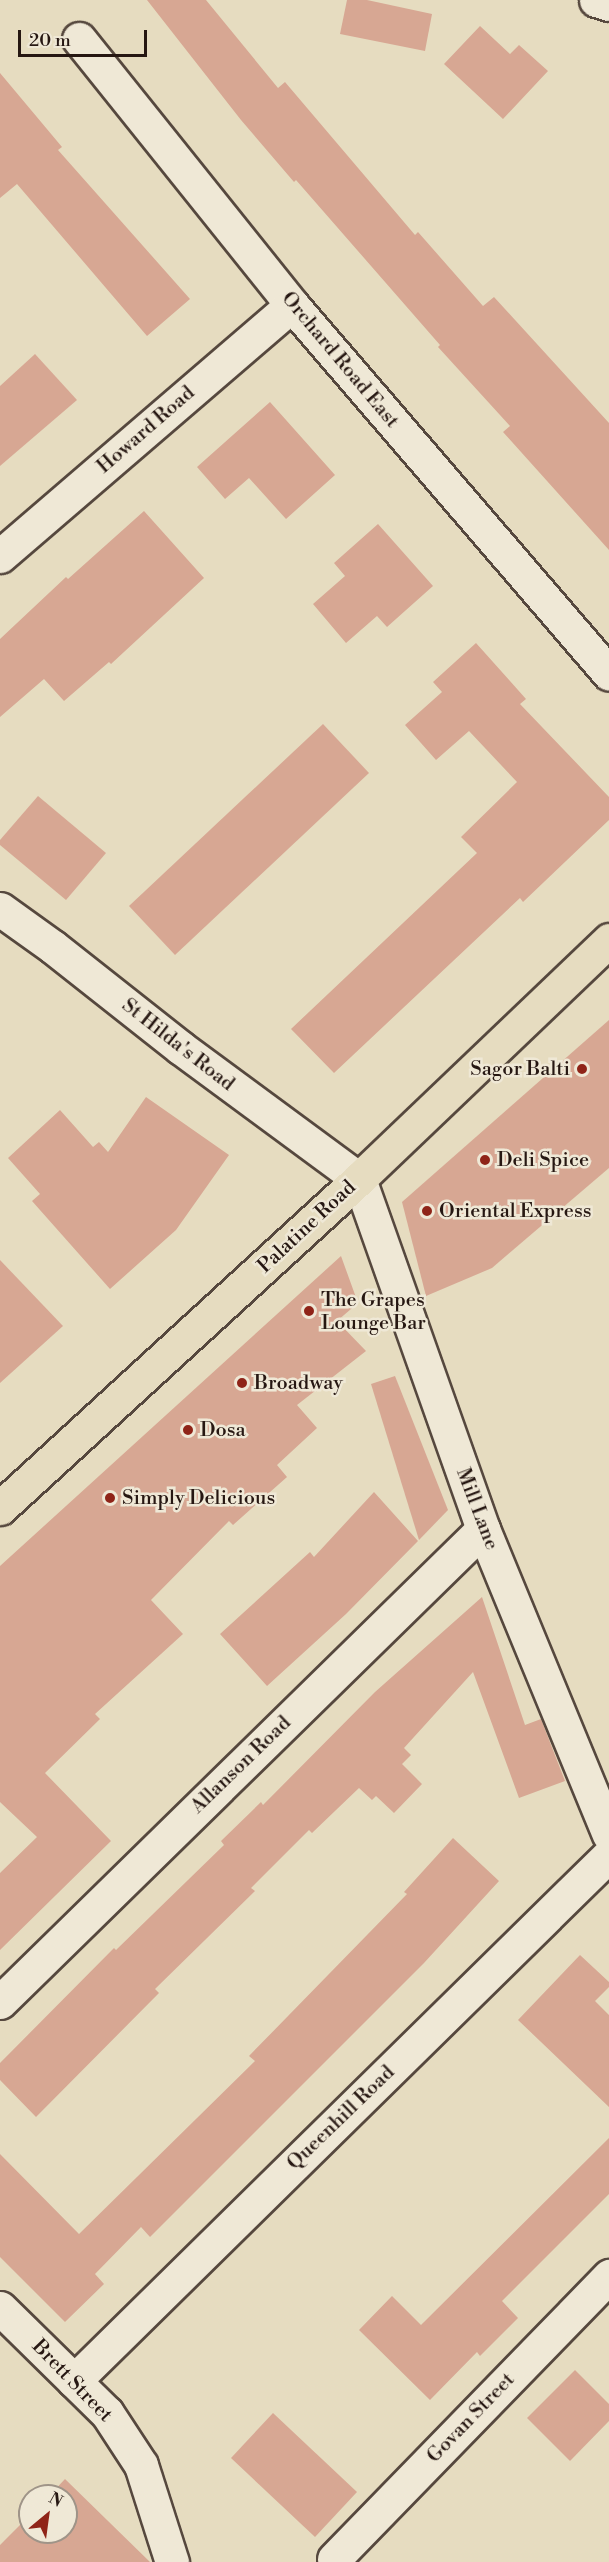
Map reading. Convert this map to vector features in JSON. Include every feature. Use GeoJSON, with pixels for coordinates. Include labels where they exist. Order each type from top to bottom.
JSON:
{"type":"FeatureCollection","features":[{"type":"Feature","properties":{"kind":"main road","name":"Palatine Road"},"geometry":{"type":"LineString","coordinates":[[0,1508],[359,1179],[609,940]]}},
{"type":"Feature","properties":{"kind":"street"},"geometry":{"type":"LineString","coordinates":[[596,0],[609,3]]}},
{"type":"Feature","properties":{"kind":"street","name":"Orchard Road East"},"geometry":{"type":"LineString","coordinates":[[79,39],[292,305],[609,674]]}},
{"type":"Feature","properties":{"kind":"street","name":"Howard Road"},"geometry":{"type":"LineString","coordinates":[[0,556],[292,305]]}},
{"type":"Feature","properties":{"kind":"street","name":"St Hilda's Road"},"geometry":{"type":"LineString","coordinates":[[0,909],[53,946],[181,1048],[359,1179]]}},
{"type":"Feature","properties":{"kind":"street","name":"Mill Lane"},"geometry":{"type":"LineString","coordinates":[[359,1179],[483,1529],[609,1834]]}},
{"type":"Feature","properties":{"kind":"street","name":"Allanson Road"},"geometry":{"type":"LineString","coordinates":[[0,2002],[483,1529]]}},
{"type":"Feature","properties":{"kind":"street","name":"Queenhill Road"},"geometry":{"type":"LineString","coordinates":[[74,2380],[609,1855]]}},
{"type":"Feature","properties":{"kind":"street","name":"Govan Street"},"geometry":{"type":"LineString","coordinates":[[334,2559],[609,2276]]}},
{"type":"Feature","properties":{"kind":"street","name":"Brett Street"},"geometry":{"type":"LineString","coordinates":[[0,2308],[107,2413],[141,2465],[172,2562]]}},
{"type":"Feature","properties":{"kind":"building"},"geometry":{"type":"Polygon","coordinates":[[[147,0],[206,0],[278,88],[285,82],[415,235],[418,232],[483,306],[494,297],[609,423],[609,550],[503,432],[510,426],[438,347],[440,345],[241,120],[147,0]]]}},
{"type":"Feature","properties":{"kind":"building"},"geometry":{"type":"Polygon","coordinates":[[[347,0],[367,0],[432,14],[425,51],[340,34],[347,0]]]}},
{"type":"Feature","properties":{"kind":"building"},"geometry":{"type":"Polygon","coordinates":[[[480,26],[510,54],[519,45],[548,71],[503,119],[444,64],[480,26]]]}},
{"type":"Feature","properties":{"kind":"building"},"geometry":{"type":"Polygon","coordinates":[[[0,73],[62,147],[58,150],[190,299],[147,336],[17,184],[0,198],[0,73]]]}},
{"type":"Feature","properties":{"kind":"building"},"geometry":{"type":"Polygon","coordinates":[[[35,354],[77,400],[0,466],[0,386],[35,354]]]}},
{"type":"Feature","properties":{"kind":"building"},"geometry":{"type":"Polygon","coordinates":[[[270,402],[335,475],[286,519],[249,478],[225,499],[197,467],[270,402]]]}},
{"type":"Feature","properties":{"kind":"building"},"geometry":{"type":"Polygon","coordinates":[[[144,511],[204,578],[111,664],[109,662],[64,701],[44,679],[0,717],[0,639],[66,577],[68,579],[144,511]]]}},
{"type":"Feature","properties":{"kind":"building"},"geometry":{"type":"Polygon","coordinates":[[[378,524],[433,586],[387,627],[377,616],[346,643],[313,604],[345,576],[334,563],[378,524]]]}},
{"type":"Feature","properties":{"kind":"building"},"geometry":{"type":"Polygon","coordinates":[[[476,643],[526,699],[520,704],[609,797],[609,820],[523,902],[520,898],[334,1073],[291,1029],[477,853],[461,837],[517,782],[469,731],[436,760],[405,725],[442,692],[433,682],[476,643]]]}},
{"type":"Feature","properties":{"kind":"building"},"geometry":{"type":"Polygon","coordinates":[[[323,724],[369,773],[175,955],[129,906],[323,724]]]}},
{"type":"Feature","properties":{"kind":"building"},"geometry":{"type":"Polygon","coordinates":[[[38,796],[106,853],[66,900],[0,845],[0,840],[38,796]]]}},
{"type":"Feature","properties":{"kind":"building"},"geometry":{"type":"Polygon","coordinates":[[[609,1020],[609,1168],[492,1268],[426,1296],[402,1202],[609,1020]]]}},
{"type":"Feature","properties":{"kind":"building"},"geometry":{"type":"Polygon","coordinates":[[[146,1097],[229,1155],[176,1230],[110,1289],[32,1201],[40,1194],[8,1158],[60,1110],[93,1147],[99,1142],[108,1152],[146,1097]]]}},
{"type":"Feature","properties":{"kind":"building"},"geometry":{"type":"Polygon","coordinates":[[[341,1256],[358,1303],[337,1321],[366,1351],[297,1405],[317,1428],[277,1465],[287,1477],[233,1525],[229,1521],[151,1600],[183,1634],[95,1714],[100,1719],[45,1773],[111,1841],[0,1950],[0,1873],[37,1837],[0,1802],[0,1566],[341,1256]]]}},
{"type":"Feature","properties":{"kind":"building"},"geometry":{"type":"Polygon","coordinates":[[[0,1260],[63,1326],[0,1383],[0,1260]]]}},
{"type":"Feature","properties":{"kind":"building"},"geometry":{"type":"Polygon","coordinates":[[[395,1376],[448,1510],[419,1540],[371,1384],[395,1376]]]}},
{"type":"Feature","properties":{"kind":"building"},"geometry":{"type":"Polygon","coordinates":[[[374,1492],[418,1541],[346,1614],[267,1686],[220,1634],[310,1552],[314,1557],[374,1492]]]}},
{"type":"Feature","properties":{"kind":"building"},"geometry":{"type":"Polygon","coordinates":[[[482,1597],[525,1725],[541,1719],[565,1781],[519,1798],[473,1672],[404,1748],[411,1755],[402,1764],[422,1784],[394,1813],[376,1796],[372,1800],[359,1788],[312,1833],[309,1830],[251,1888],[255,1891],[155,1989],[159,1993],[36,2117],[0,2080],[0,2063],[114,1948],[116,1950],[224,1845],[221,1841],[261,1802],[263,1805],[375,1692],[482,1597]]]}},
{"type":"Feature","properties":{"kind":"building"},"geometry":{"type":"Polygon","coordinates":[[[453,1838],[499,1881],[424,1963],[150,2237],[141,2227],[95,2274],[104,2284],[65,2322],[0,2257],[0,2154],[79,2234],[255,2061],[249,2056],[407,1894],[404,1892],[453,1838]]]}},
{"type":"Feature","properties":{"kind":"building"},"geometry":{"type":"Polygon","coordinates":[[[580,1955],[609,1982],[609,1987],[595,2001],[609,2015],[609,2107],[518,2020],[580,1955]]]}},
{"type":"Feature","properties":{"kind":"building"},"geometry":{"type":"Polygon","coordinates":[[[609,2138],[609,2194],[502,2301],[518,2318],[480,2356],[477,2352],[430,2400],[359,2330],[392,2296],[421,2325],[609,2138]]]}},
{"type":"Feature","properties":{"kind":"building"},"geometry":{"type":"Polygon","coordinates":[[[575,2370],[609,2404],[609,2421],[570,2461],[527,2418],[575,2370]]]}},
{"type":"Feature","properties":{"kind":"building"},"geometry":{"type":"Polygon","coordinates":[[[273,2413],[357,2492],[315,2537],[231,2458],[273,2413]]]}},
{"type":"Feature","properties":{"kind":"building"},"geometry":{"type":"Polygon","coordinates":[[[65,2479],[70,2484],[60,2484],[65,2479]]]}},
{"type":"Feature","properties":{"kind":"building"},"geometry":{"type":"Polygon","coordinates":[[[78,2492],[150,2562],[0,2562],[0,2545],[18,2527],[18,2544],[78,2544],[78,2492]]]}},
{"type":"Feature","properties":{"kind":"place","name":"Sagor Balti"},"geometry":{"type":"Point","coordinates":[582,1069]}},
{"type":"Feature","properties":{"kind":"place","name":"Deli Spice"},"geometry":{"type":"Point","coordinates":[485,1160]}},
{"type":"Feature","properties":{"kind":"place","name":"Oriental Express"},"geometry":{"type":"Point","coordinates":[427,1211]}},
{"type":"Feature","properties":{"kind":"place","name":"The Grapes Lounge Bar"},"geometry":{"type":"Point","coordinates":[309,1311]}},
{"type":"Feature","properties":{"kind":"place","name":"Broadway"},"geometry":{"type":"Point","coordinates":[242,1383]}},
{"type":"Feature","properties":{"kind":"place","name":"Dosa"},"geometry":{"type":"Point","coordinates":[188,1430]}},
{"type":"Feature","properties":{"kind":"place","name":"Simply Delicious"},"geometry":{"type":"Point","coordinates":[110,1498]}}]}
